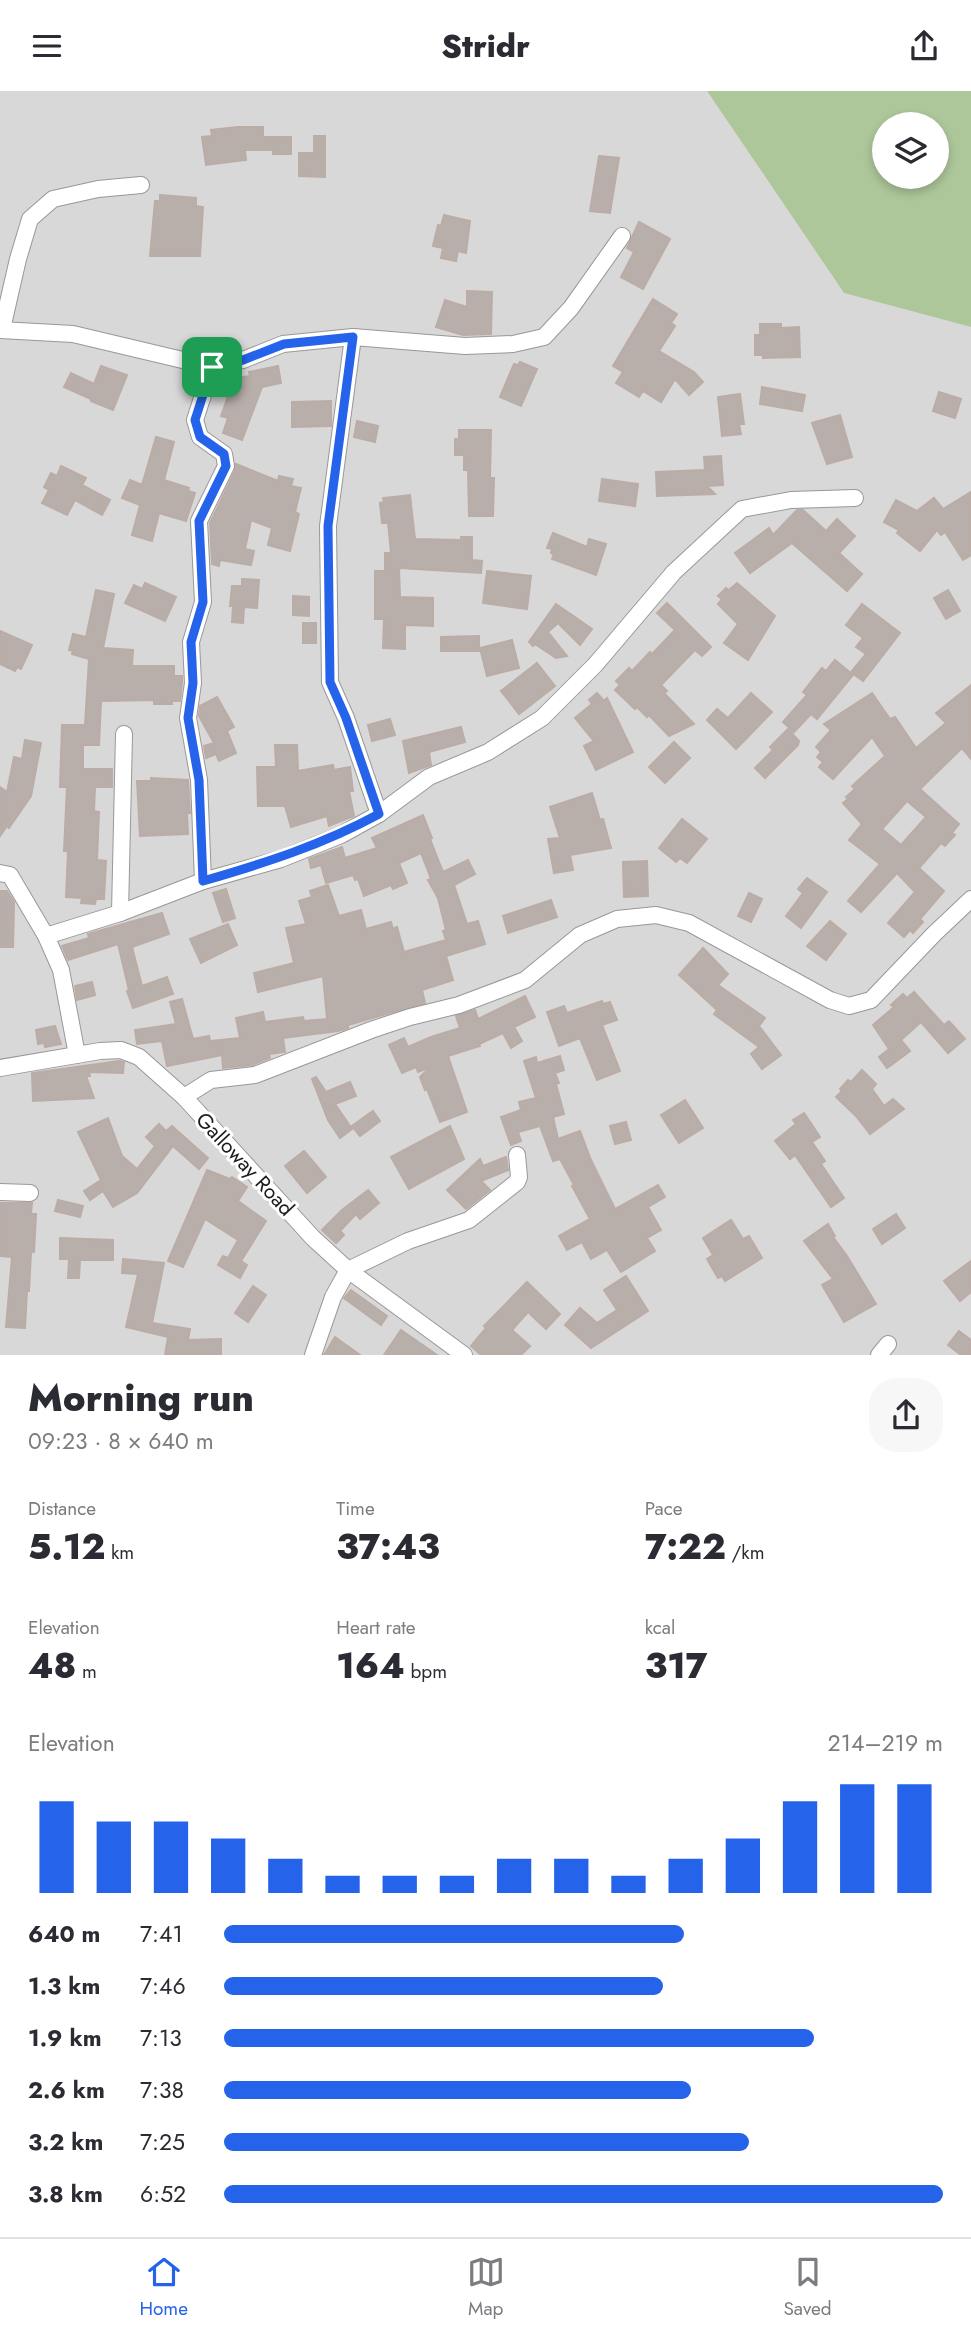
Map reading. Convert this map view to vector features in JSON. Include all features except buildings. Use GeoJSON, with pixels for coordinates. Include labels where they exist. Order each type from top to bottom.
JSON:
{"type":"FeatureCollection","features":[{"type":"Feature","properties":{"kind":"street"},"geometry":{"type":"LineString","coordinates":[[142,185],[98,188],[53,199],[30,219],[1,329],[73,334],[212,367],[243,360],[284,344],[353,337],[464,346],[513,344],[544,337],[571,308],[622,236]]}},
{"type":"Feature","properties":{"kind":"street"},"geometry":{"type":"LineString","coordinates":[[353,337],[328,526],[330,682],[346,718],[379,814]]}},
{"type":"Feature","properties":{"kind":"street"},"geometry":{"type":"LineString","coordinates":[[203,881],[199,780],[188,718],[193,683],[191,642],[203,602],[199,521],[226,466],[224,454],[200,437],[195,420],[212,367]]}},
{"type":"Feature","properties":{"kind":"street"},"geometry":{"type":"LineString","coordinates":[[46,936],[120,913],[203,881],[281,859],[341,835],[379,814],[429,777],[488,752],[542,718],[595,665],[674,572],[742,509],[791,500],[855,498]]}},
{"type":"Feature","properties":{"kind":"street"},"geometry":{"type":"LineString","coordinates":[[120,913],[124,734]]}},
{"type":"Feature","properties":{"kind":"street"},"geometry":{"type":"LineString","coordinates":[[0,873],[10,875],[17,883],[61,969],[77,1055]]}},
{"type":"Feature","properties":{"kind":"street"},"geometry":{"type":"LineString","coordinates":[[184,1097],[211,1080],[255,1075],[371,1030],[459,1005],[525,980],[580,935],[617,919],[656,915],[689,923],[830,1000],[849,1006],[871,1000],[933,934],[971,899]]}},
{"type":"Feature","properties":{"kind":"street","name":"Galloway Road"},"geometry":{"type":"LineString","coordinates":[[0,1068],[100,1051],[121,1050],[139,1057],[184,1097],[313,1238],[348,1270],[464,1355]]}},
{"type":"Feature","properties":{"kind":"street"},"geometry":{"type":"LineString","coordinates":[[313,1355],[333,1297],[348,1270],[408,1241],[469,1220],[517,1182],[517,1155]]}},
{"type":"Feature","properties":{"kind":"street"},"geometry":{"type":"LineString","coordinates":[[0,1192],[30,1193]]}},
{"type":"Feature","properties":{"kind":"shaded area"},"geometry":{"type":"Polygon","coordinates":[[[0,91],[707,91],[844,293],[971,327],[971,1355],[0,1355],[0,91]]]}},
{"type":"Feature","properties":{"kind":"green space"},"geometry":{"type":"Polygon","coordinates":[[[707,91],[971,91],[971,327],[844,293],[707,91]]]}},
{"type":"Feature","properties":{"kind":"route"},"geometry":{"type":"LineString","coordinates":[[353,337],[328,526],[330,682],[346,718],[379,814],[341,835],[281,859],[203,881],[199,780],[188,718],[193,683],[191,642],[203,602],[199,521],[226,466],[224,454],[200,437],[195,420],[212,367],[243,360],[284,344],[353,337]]}}]}
